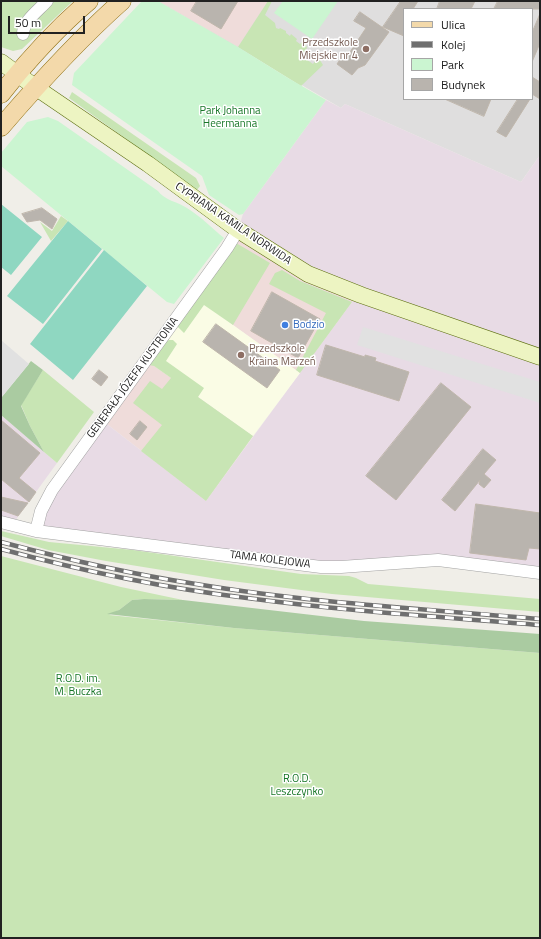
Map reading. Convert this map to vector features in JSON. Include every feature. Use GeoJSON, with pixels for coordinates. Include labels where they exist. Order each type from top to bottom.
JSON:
{"type":"FeatureCollection","features":[{"type":"Feature","properties":{"kind":"main road"},"geometry":{"type":"LineString","coordinates":[[1,94],[48,39],[89,1]]}},
{"type":"Feature","properties":{"kind":"main road"},"geometry":{"type":"LineString","coordinates":[[1,127],[35,87],[66,54],[122,1]]}},
{"type":"Feature","properties":{"kind":"street"},"geometry":{"type":"LineString","coordinates":[[23,34],[28,22],[47,1]]}},
{"type":"Feature","properties":{"kind":"street","name":"CYPRIANA KAMILA NORWIDA"},"geometry":{"type":"LineString","coordinates":[[1,62],[148,164],[238,230],[308,274],[361,295],[540,357]]}},
{"type":"Feature","properties":{"kind":"street","name":"GENERAŁA JÓZEFA KUSTRONIA"},"geometry":{"type":"LineString","coordinates":[[36,531],[41,511],[52,490],[227,248],[238,230]]}},
{"type":"Feature","properties":{"kind":"street","name":"TAMA KOLEJOWA"},"geometry":{"type":"LineString","coordinates":[[1,522],[36,531],[322,567],[438,560],[540,573]]}},
{"type":"Feature","properties":{"kind":"shaded area"},"geometry":{"type":"Polygon","coordinates":[[[158,1],[540,1],[540,155],[521,182],[345,104],[341,108],[158,1]]]}},
{"type":"Feature","properties":{"kind":"shaded area"},"geometry":{"type":"Polygon","coordinates":[[[158,1],[268,1],[238,47],[158,1]]]}},
{"type":"Feature","properties":{"kind":"shaded area"},"geometry":{"type":"Polygon","coordinates":[[[326,100],[341,108],[345,104],[521,182],[540,155],[540,573],[438,560],[341,567],[36,531],[41,511],[103,421],[206,501],[352,302],[361,295],[238,230],[243,214],[326,100]]]}},
{"type":"Feature","properties":{"kind":"shaded area"},"geometry":{"type":"Polygon","coordinates":[[[238,230],[361,295],[352,302],[300,373],[206,304],[238,230]]]}},
{"type":"Feature","properties":{"kind":"shaded area"},"geometry":{"type":"Polygon","coordinates":[[[193,294],[300,373],[253,436],[146,360],[193,294]]]}},
{"type":"Feature","properties":{"kind":"shaded area"},"geometry":{"type":"Polygon","coordinates":[[[363,327],[540,382],[540,403],[357,345],[363,327]]]}},
{"type":"Feature","properties":{"kind":"shaded area"},"geometry":{"type":"Polygon","coordinates":[[[1,340],[29,364],[1,398],[1,340]]]}},
{"type":"Feature","properties":{"kind":"shaded area"},"geometry":{"type":"Polygon","coordinates":[[[146,360],[253,436],[206,501],[103,421],[146,360]]]}},
{"type":"Feature","properties":{"kind":"shaded area"},"geometry":{"type":"Polygon","coordinates":[[[1,415],[57,463],[12,525],[1,522],[1,415]]]}},
{"type":"Feature","properties":{"kind":"green space"},"geometry":{"type":"Polygon","coordinates":[[[1,1],[73,1],[22,49],[13,51],[1,47],[1,1]]]}},
{"type":"Feature","properties":{"kind":"green space","name":"Park Johanna Heermanna"},"geometry":{"type":"Polygon","coordinates":[[[142,1],[158,1],[326,100],[243,214],[239,215],[209,195],[202,176],[72,85],[74,73],[142,1]]]}},
{"type":"Feature","properties":{"kind":"green space"},"geometry":{"type":"Polygon","coordinates":[[[268,1],[272,1],[265,15],[275,23],[276,28],[286,31],[286,33],[290,36],[291,34],[297,39],[296,41],[300,44],[302,42],[306,45],[307,48],[301,59],[303,57],[313,64],[318,57],[323,65],[301,86],[238,47],[268,1]]]}},
{"type":"Feature","properties":{"kind":"green space"},"geometry":{"type":"Polygon","coordinates":[[[283,1],[338,1],[312,39],[274,13],[283,1]]]}},
{"type":"Feature","properties":{"kind":"green space"},"geometry":{"type":"Polygon","coordinates":[[[72,92],[196,178],[200,186],[197,190],[69,98],[72,92]]]}},
{"type":"Feature","properties":{"kind":"green space"},"geometry":{"type":"Polygon","coordinates":[[[48,117],[58,121],[158,191],[164,197],[192,211],[224,238],[174,304],[167,302],[1,166],[1,153],[27,122],[48,117]]]}},
{"type":"Feature","properties":{"kind":"green space"},"geometry":{"type":"Polygon","coordinates":[[[1,204],[42,237],[11,275],[1,267],[1,204]]]}},
{"type":"Feature","properties":{"kind":"green space"},"geometry":{"type":"Polygon","coordinates":[[[61,216],[68,221],[51,241],[40,222],[52,231],[61,216]]]}},
{"type":"Feature","properties":{"kind":"green space"},"geometry":{"type":"Polygon","coordinates":[[[68,221],[102,249],[43,324],[7,296],[68,221]]]}},
{"type":"Feature","properties":{"kind":"green space"},"geometry":{"type":"Polygon","coordinates":[[[236,243],[270,263],[233,325],[204,305],[184,333],[177,326],[236,243]]]}},
{"type":"Feature","properties":{"kind":"green space"},"geometry":{"type":"Polygon","coordinates":[[[104,250],[147,286],[73,380],[30,344],[104,250]]]}},
{"type":"Feature","properties":{"kind":"green space"},"geometry":{"type":"Polygon","coordinates":[[[282,270],[300,281],[352,302],[300,373],[296,370],[326,313],[269,284],[275,273],[282,270]]]}},
{"type":"Feature","properties":{"kind":"green space"},"geometry":{"type":"Polygon","coordinates":[[[169,340],[173,340],[177,344],[166,361],[204,388],[198,397],[253,436],[206,501],[141,451],[162,425],[133,403],[150,381],[162,389],[171,378],[154,366],[149,365],[161,345],[169,340]]]}},
{"type":"Feature","properties":{"kind":"green space"},"geometry":{"type":"Polygon","coordinates":[[[31,361],[43,370],[21,406],[44,452],[1,415],[1,398],[31,361]]]}},
{"type":"Feature","properties":{"kind":"green space"},"geometry":{"type":"Polygon","coordinates":[[[43,370],[94,412],[57,463],[44,452],[21,405],[43,370]]]}},
{"type":"Feature","properties":{"kind":"green space"},"geometry":{"type":"Polygon","coordinates":[[[1,531],[49,542],[133,550],[301,574],[349,576],[368,584],[540,599],[540,612],[332,594],[224,580],[48,550],[1,536],[1,531]]]}},
{"type":"Feature","properties":{"kind":"green space","name":"R.O.D. Leszczynko"},"geometry":{"type":"Polygon","coordinates":[[[1,556],[121,587],[183,600],[132,600],[119,610],[109,615],[234,628],[540,653],[540,938],[1,938],[1,556]]]}},
{"type":"Feature","properties":{"kind":"green space"},"geometry":{"type":"Polygon","coordinates":[[[132,600],[183,600],[364,621],[540,634],[540,653],[234,628],[107,614],[119,610],[132,600]]]}},
{"type":"Feature","properties":{"kind":"building"},"geometry":{"type":"Polygon","coordinates":[[[197,1],[238,1],[221,29],[191,11],[197,1]]]}},
{"type":"Feature","properties":{"kind":"building"},"geometry":{"type":"Polygon","coordinates":[[[401,1],[418,1],[414,8],[403,8],[403,36],[383,27],[401,1]]]}},
{"type":"Feature","properties":{"kind":"building"},"geometry":{"type":"Polygon","coordinates":[[[440,1],[475,1],[472,8],[437,8],[440,1]]]}},
{"type":"Feature","properties":{"kind":"building"},"geometry":{"type":"Polygon","coordinates":[[[498,1],[540,1],[540,9],[494,8],[498,1]]]}},
{"type":"Feature","properties":{"kind":"building"},"geometry":{"type":"Polygon","coordinates":[[[360,12],[389,32],[365,65],[358,68],[352,75],[337,64],[343,55],[346,58],[366,28],[354,21],[360,12]]]}},
{"type":"Feature","properties":{"kind":"building"},"geometry":{"type":"Polygon","coordinates":[[[540,14],[540,43],[533,60],[533,31],[540,14]]]}},
{"type":"Feature","properties":{"kind":"building"},"geometry":{"type":"Polygon","coordinates":[[[533,78],[540,82],[540,99],[533,95],[533,78]]]}},
{"type":"Feature","properties":{"kind":"building"},"geometry":{"type":"Polygon","coordinates":[[[447,100],[491,100],[484,116],[447,100]]]}},
{"type":"Feature","properties":{"kind":"building"},"geometry":{"type":"Polygon","coordinates":[[[517,100],[529,100],[506,137],[497,132],[517,100]]]}},
{"type":"Feature","properties":{"kind":"building"},"geometry":{"type":"Polygon","coordinates":[[[42,208],[57,219],[52,229],[40,220],[27,222],[22,214],[42,208]]]}},
{"type":"Feature","properties":{"kind":"building","name":"Bodzio"},"geometry":{"type":"Polygon","coordinates":[[[272,292],[320,319],[298,358],[251,331],[272,292]]]}},
{"type":"Feature","properties":{"kind":"building"},"geometry":{"type":"Polygon","coordinates":[[[216,324],[280,370],[267,388],[203,342],[216,324]]]}},
{"type":"Feature","properties":{"kind":"building"},"geometry":{"type":"Polygon","coordinates":[[[326,345],[365,357],[365,355],[376,358],[375,361],[409,372],[399,401],[317,375],[326,345]]]}},
{"type":"Feature","properties":{"kind":"building"},"geometry":{"type":"Polygon","coordinates":[[[99,370],[108,377],[101,386],[92,379],[99,370]]]}},
{"type":"Feature","properties":{"kind":"building"},"geometry":{"type":"Polygon","coordinates":[[[441,383],[471,407],[396,500],[366,476],[441,383]]]}},
{"type":"Feature","properties":{"kind":"building"},"geometry":{"type":"Polygon","coordinates":[[[1,420],[40,453],[19,478],[36,492],[29,502],[1,479],[1,420]]]}},
{"type":"Feature","properties":{"kind":"building"},"geometry":{"type":"Polygon","coordinates":[[[140,421],[147,427],[137,440],[130,434],[140,421]]]}},
{"type":"Feature","properties":{"kind":"building"},"geometry":{"type":"Polygon","coordinates":[[[483,449],[496,460],[484,474],[491,480],[484,488],[479,484],[480,480],[455,511],[442,500],[483,449]]]}},
{"type":"Feature","properties":{"kind":"building"},"geometry":{"type":"Polygon","coordinates":[[[1,497],[28,503],[18,516],[1,510],[1,497]]]}},
{"type":"Feature","properties":{"kind":"building"},"geometry":{"type":"Polygon","coordinates":[[[476,504],[540,513],[540,549],[529,548],[526,560],[470,553],[476,504]]]}},
{"type":"Feature","properties":{"kind":"railway"},"geometry":{"type":"LineString","coordinates":[[1,542],[122,571],[239,591],[325,601],[540,619]]}},
{"type":"Feature","properties":{"kind":"railway"},"geometry":{"type":"LineString","coordinates":[[1,549],[62,565],[123,578],[216,594],[283,603],[356,610],[540,625]]}},
{"type":"Feature","properties":{"kind":"place","name":"Przedszkole Miejskie nr 4"},"geometry":{"type":"Point","coordinates":[366,49]}},
{"type":"Feature","properties":{"kind":"place","name":"Bodzio"},"geometry":{"type":"Point","coordinates":[285,325]}},
{"type":"Feature","properties":{"kind":"place","name":"Przedszkole Kraina Marzeń"},"geometry":{"type":"Point","coordinates":[241,355]}},
{"type":"Feature","properties":{"kind":"park label","name":"R.O.D. im. M. Buczka"},"geometry":{"type":"Point","coordinates":[78,685]}}]}
